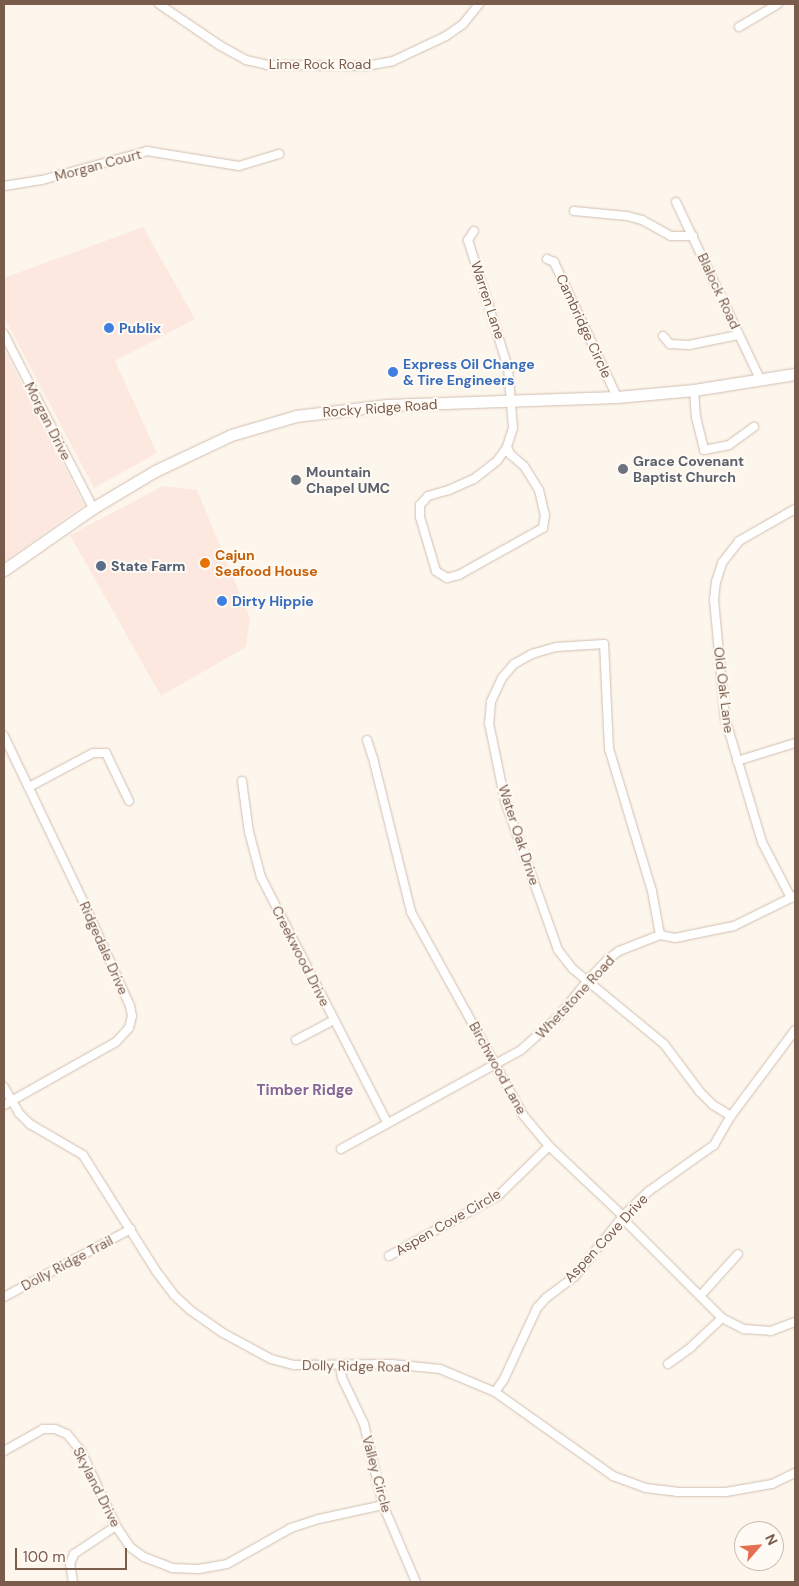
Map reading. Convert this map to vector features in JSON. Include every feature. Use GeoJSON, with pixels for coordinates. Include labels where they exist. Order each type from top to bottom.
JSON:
{"type":"FeatureCollection","features":[{"type":"Feature","properties":{"kind":"main road","name":"Rocky Ridge Road"},"geometry":{"type":"LineString","coordinates":[[4,570],[93,508],[155,471],[231,435],[296,416],[362,407],[617,397],[694,390],[761,381],[795,374]]}},
{"type":"Feature","properties":{"kind":"street","name":"Lime Rock Road"},"geometry":{"type":"LineString","coordinates":[[159,4],[219,45],[246,60],[267,65],[339,66],[366,66],[394,61],[446,36],[464,24],[479,4]]}},
{"type":"Feature","properties":{"kind":"street"},"geometry":{"type":"LineString","coordinates":[[739,27],[778,4]]}},
{"type":"Feature","properties":{"kind":"street","name":"Morgan Court"},"geometry":{"type":"LineString","coordinates":[[4,186],[42,180],[147,151],[239,166],[279,154]]}},
{"type":"Feature","properties":{"kind":"street","name":"Blalock Road"},"geometry":{"type":"LineString","coordinates":[[676,202],[761,381]]}},
{"type":"Feature","properties":{"kind":"street"},"geometry":{"type":"LineString","coordinates":[[574,210],[627,216],[642,220],[671,236],[693,236]]}},
{"type":"Feature","properties":{"kind":"street","name":"Warren Lane"},"geometry":{"type":"LineString","coordinates":[[474,231],[468,240],[508,368],[510,401]]}},
{"type":"Feature","properties":{"kind":"street","name":"Cambridge Circle"},"geometry":{"type":"LineString","coordinates":[[547,259],[554,262],[617,397]]}},
{"type":"Feature","properties":{"kind":"street","name":"Morgan Drive"},"geometry":{"type":"LineString","coordinates":[[4,334],[93,508]]}},
{"type":"Feature","properties":{"kind":"street"},"geometry":{"type":"LineString","coordinates":[[663,336],[670,344],[688,345],[738,335]]}},
{"type":"Feature","properties":{"kind":"street"},"geometry":{"type":"LineString","coordinates":[[694,390],[696,417],[704,450],[729,445],[754,427]]}},
{"type":"Feature","properties":{"kind":"street"},"geometry":{"type":"LineString","coordinates":[[507,447],[510,454],[524,466],[539,490],[545,515],[543,528],[459,575],[447,578],[436,571],[420,517],[420,505],[428,496],[449,490],[474,479],[497,461],[507,447],[513,428],[510,401]]}},
{"type":"Feature","properties":{"kind":"street","name":"Old Oak Lane"},"geometry":{"type":"LineString","coordinates":[[793,897],[762,842],[725,718],[714,600],[716,582],[722,564],[739,541],[795,509]]}},
{"type":"Feature","properties":{"kind":"street","name":"Water Oak Drive"},"geometry":{"type":"LineString","coordinates":[[660,936],[652,891],[609,749],[604,644],[556,647],[532,654],[514,664],[502,678],[491,702],[490,723],[505,801],[558,950],[574,969],[664,1044],[700,1092],[713,1105],[731,1116]]}},
{"type":"Feature","properties":{"kind":"street","name":"Ridgedale Drive"},"geometry":{"type":"LineString","coordinates":[[4,736],[130,1006],[132,1016],[129,1028],[116,1042],[4,1104]]}},
{"type":"Feature","properties":{"kind":"street","name":"Birchwood Lane"},"geometry":{"type":"LineString","coordinates":[[366,740],[373,758],[411,912],[523,1115],[549,1146],[624,1216],[625,1221],[722,1318],[744,1329],[771,1331],[795,1322]]}},
{"type":"Feature","properties":{"kind":"street"},"geometry":{"type":"LineString","coordinates":[[737,761],[795,743]]}},
{"type":"Feature","properties":{"kind":"street"},"geometry":{"type":"LineString","coordinates":[[29,787],[93,753],[106,752],[129,801]]}},
{"type":"Feature","properties":{"kind":"street","name":"Creekwood Drive"},"geometry":{"type":"LineString","coordinates":[[242,781],[249,832],[261,877],[387,1122]]}},
{"type":"Feature","properties":{"kind":"street","name":"Whetstone Road"},"geometry":{"type":"LineString","coordinates":[[341,1149],[521,1050],[542,1034],[588,980],[607,960],[619,951],[660,936],[675,938],[734,926],[793,897]]}},
{"type":"Feature","properties":{"kind":"street"},"geometry":{"type":"LineString","coordinates":[[296,1040],[334,1020]]}},
{"type":"Feature","properties":{"kind":"street","name":"Aspen Cove Drive"},"geometry":{"type":"LineString","coordinates":[[495,1392],[504,1379],[537,1308],[546,1298],[575,1276],[624,1216],[649,1191],[714,1144],[731,1116],[795,1030]]}},
{"type":"Feature","properties":{"kind":"street","name":"Dolly Ridge Road"},"geometry":{"type":"LineString","coordinates":[[4,1087],[19,1113],[30,1124],[83,1156],[174,1295],[190,1310],[224,1333],[271,1359],[294,1365],[391,1364],[440,1369],[495,1392],[613,1476],[646,1488],[677,1492],[726,1492],[772,1484],[795,1473]]}},
{"type":"Feature","properties":{"kind":"street","name":"Aspen Cove Circle"},"geometry":{"type":"LineString","coordinates":[[389,1256],[499,1195],[549,1146]]}},
{"type":"Feature","properties":{"kind":"street","name":"Dolly Ridge Trail"},"geometry":{"type":"LineString","coordinates":[[4,1297],[131,1229]]}},
{"type":"Feature","properties":{"kind":"street"},"geometry":{"type":"LineString","coordinates":[[700,1294],[738,1254]]}},
{"type":"Feature","properties":{"kind":"street"},"geometry":{"type":"LineString","coordinates":[[668,1364],[691,1347],[722,1318]]}},
{"type":"Feature","properties":{"kind":"street","name":"Valley Circle"},"geometry":{"type":"LineString","coordinates":[[340,1365],[342,1378],[364,1424],[383,1505],[416,1582]]}},
{"type":"Feature","properties":{"kind":"street","name":"Skyland Drive"},"geometry":{"type":"LineString","coordinates":[[4,1451],[43,1429],[55,1429],[67,1434],[80,1450],[116,1526],[130,1547],[144,1557],[172,1568],[199,1569],[227,1564],[291,1528],[319,1519],[383,1505]]}},
{"type":"Feature","properties":{"kind":"street"},"geometry":{"type":"LineString","coordinates":[[73,1582],[70,1564],[74,1554],[116,1526]]}},
{"type":"Feature","properties":{"kind":"shaded area"},"geometry":{"type":"Polygon","coordinates":[[[143,227],[195,319],[115,361],[157,453],[94,488],[4,317],[4,278],[143,227]]]}},
{"type":"Feature","properties":{"kind":"shaded area"},"geometry":{"type":"Polygon","coordinates":[[[4,349],[84,505],[4,562],[4,349]]]}},
{"type":"Feature","properties":{"kind":"shaded area"},"geometry":{"type":"Polygon","coordinates":[[[163,486],[197,490],[250,618],[246,647],[161,696],[70,535],[163,486]]]}},
{"type":"Feature","properties":{"kind":"place","name":"Publix"},"geometry":{"type":"Point","coordinates":[109,328]}},
{"type":"Feature","properties":{"kind":"place","name":"Express Oil Change & Tire Engineers"},"geometry":{"type":"Point","coordinates":[393,372]}},
{"type":"Feature","properties":{"kind":"place","name":"Grace Covenant Baptist Church"},"geometry":{"type":"Point","coordinates":[623,469]}},
{"type":"Feature","properties":{"kind":"place","name":"Mountain Chapel UMC"},"geometry":{"type":"Point","coordinates":[296,480]}},
{"type":"Feature","properties":{"kind":"place","name":"Cajun Seafood House"},"geometry":{"type":"Point","coordinates":[205,563]}},
{"type":"Feature","properties":{"kind":"place","name":"State Farm"},"geometry":{"type":"Point","coordinates":[101,566]}},
{"type":"Feature","properties":{"kind":"place","name":"Dirty Hippie"},"geometry":{"type":"Point","coordinates":[222,601]}},
{"type":"Feature","properties":{"kind":"district","name":"Timber Ridge"},"geometry":{"type":"Point","coordinates":[305,1091]}}]}
